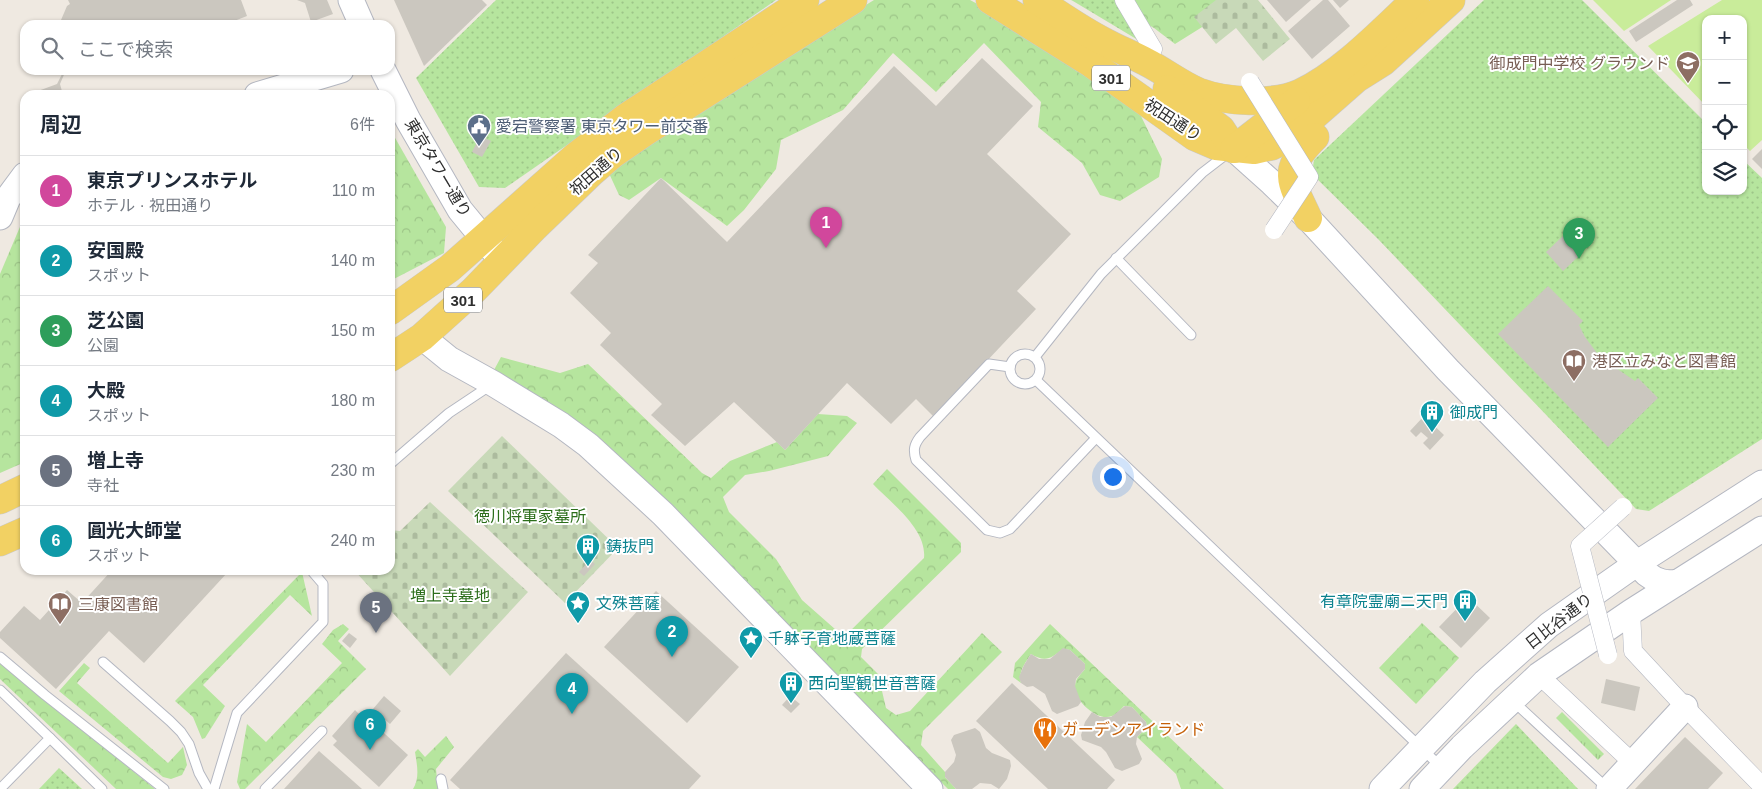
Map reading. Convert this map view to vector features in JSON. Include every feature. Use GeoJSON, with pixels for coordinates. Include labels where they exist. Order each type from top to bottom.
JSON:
{"type":"FeatureCollection","features":[{"type":"Feature","properties":{"kind":"main road","name":"祝田通り"},"geometry":{"type":"LineString","coordinates":[[395,308],[432,282],[576,156],[626,118],[805,0]]}},
{"type":"Feature","properties":{"kind":"main road","name":"祝田通り"},"geometry":{"type":"LineString","coordinates":[[395,355],[422,338],[473,291],[535,226],[613,154],[853,0]]}},
{"type":"Feature","properties":{"kind":"main road","name":"祝田通り"},"geometry":{"type":"LineString","coordinates":[[990,0],[1092,64],[1195,137],[1216,146],[1254,150],[1272,146],[1290,137],[1356,79],[1383,62],[1451,0]]}},
{"type":"Feature","properties":{"kind":"main road","name":"301"},"geometry":{"type":"LineString","coordinates":[[1037,0],[1103,42],[1147,62],[1200,92],[1240,100],[1279,99],[1299,94],[1322,81],[1415,0]]}},
{"type":"Feature","properties":{"kind":"main road"},"geometry":{"type":"LineString","coordinates":[[1103,42],[1221,129],[1234,149],[1322,81]]}},
{"type":"Feature","properties":{"kind":"main road"},"geometry":{"type":"LineString","coordinates":[[1308,218],[1294,186],[1292,176],[1293,165],[1300,152],[1367,88],[1383,62]]}},
{"type":"Feature","properties":{"kind":"main road"},"geometry":{"type":"LineString","coordinates":[[0,500],[20,490]]}},
{"type":"Feature","properties":{"kind":"main road"},"geometry":{"type":"LineString","coordinates":[[0,542],[20,533]]}},
{"type":"Feature","properties":{"kind":"street"},"geometry":{"type":"LineString","coordinates":[[352,0],[360,20]]}},
{"type":"Feature","properties":{"kind":"street"},"geometry":{"type":"LineString","coordinates":[[1124,0],[1153,49],[1147,62]]}},
{"type":"Feature","properties":{"kind":"street"},"geometry":{"type":"LineString","coordinates":[[273,90],[324,75]]}},
{"type":"Feature","properties":{"kind":"street","name":"東京タワー通り"},"geometry":{"type":"LineString","coordinates":[[386,75],[393,90]]}},
{"type":"Feature","properties":{"kind":"street"},"geometry":{"type":"LineString","coordinates":[[1250,82],[1309,178],[1274,230]]}},
{"type":"Feature","properties":{"kind":"street","name":"東京タワー通り"},"geometry":{"type":"LineString","coordinates":[[395,94],[460,210],[502,261]]}},
{"type":"Feature","properties":{"kind":"street"},"geometry":{"type":"LineString","coordinates":[[1234,149],[1272,182],[1308,218],[1448,370],[1636,564],[1654,579],[1670,583],[1678,582]]}},
{"type":"Feature","properties":{"kind":"street"},"geometry":{"type":"LineString","coordinates":[[0,217],[8,198],[20,182]]}},
{"type":"Feature","properties":{"kind":"street"},"geometry":{"type":"LineString","coordinates":[[422,338],[449,359],[561,425],[588,445],[663,514],[930,789]]}},
{"type":"Feature","properties":{"kind":"street","name":"日比谷通り"},"geometry":{"type":"LineString","coordinates":[[1382,789],[1485,682],[1549,625],[1636,564],[1762,483]]}},
{"type":"Feature","properties":{"kind":"street"},"geometry":{"type":"LineString","coordinates":[[1608,655],[1580,546],[1622,507]]}},
{"type":"Feature","properties":{"kind":"street","name":"日比谷通り"},"geometry":{"type":"LineString","coordinates":[[1422,789],[1539,675],[1631,612],[1762,529]]}},
{"type":"Feature","properties":{"kind":"street"},"geometry":{"type":"LineString","coordinates":[[1636,564],[1631,612],[1633,651],[1762,786]]}},
{"type":"Feature","properties":{"kind":"street"},"geometry":{"type":"LineString","coordinates":[[1539,675],[1633,763]]}},
{"type":"Feature","properties":{"kind":"street"},"geometry":{"type":"LineString","coordinates":[[1609,789],[1685,707]]}},
{"type":"Feature","properties":{"kind":"lane"},"geometry":{"type":"LineString","coordinates":[[1035,357],[1116,258],[1202,173],[1234,149]]}},
{"type":"Feature","properties":{"kind":"lane"},"geometry":{"type":"LineString","coordinates":[[1116,258],[1191,336]]}},
{"type":"Feature","properties":{"kind":"lane"},"geometry":{"type":"LineString","coordinates":[[1026,354],[1035,357],[1040,364],[1040,373],[1036,380],[1027,384],[1018,382],[1012,376],[1010,367],[1018,356],[1026,354]]}},
{"type":"Feature","properties":{"kind":"lane"},"geometry":{"type":"LineString","coordinates":[[1010,367],[989,364],[914,445],[916,460],[987,530],[1000,533],[1010,530],[1095,439]]}},
{"type":"Feature","properties":{"kind":"lane"},"geometry":{"type":"LineString","coordinates":[[1036,380],[1095,439],[1442,768]]}},
{"type":"Feature","properties":{"kind":"lane"},"geometry":{"type":"LineString","coordinates":[[395,460],[449,413],[494,384]]}},
{"type":"Feature","properties":{"kind":"lane"},"geometry":{"type":"LineString","coordinates":[[214,789],[237,712],[323,622],[323,584],[315,575]]}},
{"type":"Feature","properties":{"kind":"lane"},"geometry":{"type":"LineString","coordinates":[[0,656],[44,694],[164,789]]}},
{"type":"Feature","properties":{"kind":"lane"},"geometry":{"type":"LineString","coordinates":[[103,662],[181,732],[189,744],[199,773],[208,789]]}},
{"type":"Feature","properties":{"kind":"lane"},"geometry":{"type":"LineString","coordinates":[[0,690],[102,789]]}},
{"type":"Feature","properties":{"kind":"lane"},"geometry":{"type":"LineString","coordinates":[[1512,700],[1609,789]]}},
{"type":"Feature","properties":{"kind":"lane"},"geometry":{"type":"LineString","coordinates":[[266,789],[322,730]]}},
{"type":"Feature","properties":{"kind":"lane"},"geometry":{"type":"LineString","coordinates":[[0,789],[50,738]]}},
{"type":"Feature","properties":{"kind":"lane"},"geometry":{"type":"LineString","coordinates":[[441,778],[443,789]]}},
{"type":"Feature","properties":{"kind":"green space"},"geometry":{"type":"Polygon","coordinates":[[[496,0],[776,0],[505,188],[479,187],[416,78],[496,0]]]}},
{"type":"Feature","properties":{"kind":"green space"},"geometry":{"type":"Polygon","coordinates":[[[874,0],[970,0],[987,9],[1139,112],[1162,159],[1159,177],[1120,201],[1100,195],[1082,163],[1038,127],[1041,102],[984,43],[936,92],[893,53],[843,110],[781,140],[776,169],[744,210],[727,226],[661,178],[629,200],[619,195],[607,169],[633,148],[874,0]]]}},
{"type":"Feature","properties":{"kind":"green space"},"geometry":{"type":"Polygon","coordinates":[[[1071,0],[1125,0],[1153,49],[1073,1],[1071,0]]]}},
{"type":"Feature","properties":{"kind":"green space"},"geometry":{"type":"Polygon","coordinates":[[[1105,0],[1226,0],[1223,14],[1175,44],[1154,28],[1105,0]]]}},
{"type":"Feature","properties":{"kind":"green space"},"geometry":{"type":"Polygon","coordinates":[[[1216,0],[1258,0],[1290,39],[1263,61],[1236,28],[1216,44],[1194,17],[1216,0]]]}},
{"type":"Feature","properties":{"kind":"green space"},"geometry":{"type":"Polygon","coordinates":[[[1484,0],[1582,0],[1702,119],[1702,195],[1747,195],[1747,164],[1762,178],[1762,439],[1649,511],[1636,509],[1378,239],[1312,174],[1314,160],[1484,0]]]}},
{"type":"Feature","properties":{"kind":"green space"},"geometry":{"type":"Polygon","coordinates":[[[1593,0],[1671,0],[1624,31],[1593,0]]]}},
{"type":"Feature","properties":{"kind":"green space","name":"御成門中学校 グラウンド"},"geometry":{"type":"Polygon","coordinates":[[[1722,0],[1762,0],[1762,140],[1750,151],[1747,148],[1747,15],[1702,15],[1702,102],[1648,46],[1722,0]]]}},
{"type":"Feature","properties":{"kind":"green space"},"geometry":{"type":"Polygon","coordinates":[[[395,138],[446,227],[444,253],[395,278],[395,138]]]}},
{"type":"Feature","properties":{"kind":"green space"},"geometry":{"type":"Polygon","coordinates":[[[20,227],[20,464],[0,473],[0,274],[20,227]]]}},
{"type":"Feature","properties":{"kind":"green space"},"geometry":{"type":"Polygon","coordinates":[[[501,357],[560,373],[588,364],[702,473],[711,478],[730,461],[777,442],[785,450],[818,414],[847,416],[857,423],[828,456],[745,475],[723,497],[729,512],[776,559],[802,600],[844,637],[924,558],[920,537],[914,527],[898,508],[873,484],[887,469],[961,543],[961,552],[862,649],[861,657],[878,674],[886,708],[896,715],[910,711],[982,633],[1002,652],[923,731],[921,745],[945,772],[945,777],[956,789],[948,789],[608,449],[494,370],[501,357]]]}},
{"type":"Feature","properties":{"kind":"green space","name":"徳川将軍家墓所"},"geometry":{"type":"Polygon","coordinates":[[[502,436],[618,548],[565,603],[448,491],[502,436]]]}},
{"type":"Feature","properties":{"kind":"green space","name":"増上寺墓地"},"geometry":{"type":"Polygon","coordinates":[[[430,502],[528,592],[450,676],[359,575],[395,575],[395,530],[400,531],[430,502]]]}},
{"type":"Feature","properties":{"kind":"green space"},"geometry":{"type":"Polygon","coordinates":[[[299,575],[303,575],[312,616],[290,595],[203,685],[225,706],[205,738],[202,739],[193,717],[175,701],[299,575]]]}},
{"type":"Feature","properties":{"kind":"green space"},"geometry":{"type":"Polygon","coordinates":[[[1422,623],[1459,658],[1416,704],[1379,668],[1422,623]]]}},
{"type":"Feature","properties":{"kind":"green space"},"geometry":{"type":"Polygon","coordinates":[[[343,624],[349,629],[338,641],[366,669],[245,789],[240,789],[237,782],[247,724],[266,742],[342,663],[322,644],[333,630],[343,624]]]}},
{"type":"Feature","properties":{"kind":"green space"},"geometry":{"type":"Polygon","coordinates":[[[1050,624],[1224,789],[1181,789],[1176,774],[1137,737],[1147,727],[1146,722],[1132,707],[1124,706],[1112,716],[1106,717],[1093,713],[1088,709],[1078,697],[1075,686],[1077,679],[1085,669],[1085,664],[1070,650],[1063,649],[1052,657],[1045,659],[1031,654],[1021,671],[1021,683],[1013,677],[1015,663],[1050,624]]]}},
{"type":"Feature","properties":{"kind":"green space"},"geometry":{"type":"Polygon","coordinates":[[[0,663],[155,789],[116,789],[0,679],[0,663]]]}},
{"type":"Feature","properties":{"kind":"green space"},"geometry":{"type":"Polygon","coordinates":[[[84,663],[90,668],[77,683],[168,763],[183,747],[187,765],[182,775],[171,779],[163,777],[59,691],[84,663]]]}},
{"type":"Feature","properties":{"kind":"green space"},"geometry":{"type":"Polygon","coordinates":[[[1562,712],[1604,754],[1598,760],[1556,718],[1562,712]]]}},
{"type":"Feature","properties":{"kind":"green space"},"geometry":{"type":"Polygon","coordinates":[[[1516,724],[1578,789],[1453,789],[1516,724]]]}},
{"type":"Feature","properties":{"kind":"green space"},"geometry":{"type":"Polygon","coordinates":[[[446,736],[454,747],[436,769],[438,789],[413,789],[417,776],[415,752],[418,749],[425,757],[446,736]]]}},
{"type":"Feature","properties":{"kind":"green space"},"geometry":{"type":"Polygon","coordinates":[[[59,768],[82,789],[39,789],[59,768]]]}},
{"type":"Feature","properties":{"kind":"building"},"geometry":{"type":"Polygon","coordinates":[[[68,0],[241,0],[247,16],[237,20],[61,20],[67,6],[70,4],[68,0]]]}},
{"type":"Feature","properties":{"kind":"building"},"geometry":{"type":"Polygon","coordinates":[[[297,0],[327,0],[333,14],[316,20],[310,20],[305,3],[297,0]]]}},
{"type":"Feature","properties":{"kind":"building"},"geometry":{"type":"Polygon","coordinates":[[[394,0],[482,0],[487,5],[424,66],[394,0]]]}},
{"type":"Feature","properties":{"kind":"building"},"geometry":{"type":"Polygon","coordinates":[[[1267,0],[1311,0],[1286,22],[1267,0]]]}},
{"type":"Feature","properties":{"kind":"building"},"geometry":{"type":"Polygon","coordinates":[[[1323,0],[1328,0],[1350,26],[1312,59],[1288,31],[1323,0]]]}},
{"type":"Feature","properties":{"kind":"building"},"geometry":{"type":"Polygon","coordinates":[[[1333,0],[1349,0],[1340,8],[1333,0]]]}},
{"type":"Feature","properties":{"kind":"building"},"geometry":{"type":"Polygon","coordinates":[[[1677,0],[1690,0],[1693,5],[1636,42],[1629,31],[1677,0]]]}},
{"type":"Feature","properties":{"kind":"building"},"geometry":{"type":"Polygon","coordinates":[[[982,58],[1033,106],[987,154],[1071,234],[1017,291],[1036,309],[934,417],[916,399],[891,424],[847,383],[785,450],[734,402],[685,446],[651,415],[662,404],[600,345],[611,333],[570,293],[598,263],[588,255],[661,178],[727,242],[894,66],[936,106],[982,58]]]}},
{"type":"Feature","properties":{"kind":"building"},"geometry":{"type":"Polygon","coordinates":[[[62,75],[64,75],[60,84],[62,90],[41,90],[57,84],[62,75]]]}},
{"type":"Feature","properties":{"kind":"building"},"geometry":{"type":"Polygon","coordinates":[[[480,136],[491,141],[482,157],[472,152],[480,136]]]}},
{"type":"Feature","properties":{"kind":"building"},"geometry":{"type":"Polygon","coordinates":[[[1762,149],[1762,169],[1752,159],[1762,149]]]}},
{"type":"Feature","properties":{"kind":"building"},"geometry":{"type":"Polygon","coordinates":[[[1564,235],[1581,254],[1563,271],[1546,252],[1564,235]]]}},
{"type":"Feature","properties":{"kind":"building"},"geometry":{"type":"Polygon","coordinates":[[[1548,286],[1583,321],[1579,325],[1585,337],[1600,357],[1635,381],[1638,378],[1658,398],[1608,447],[1498,334],[1548,286]]]}},
{"type":"Feature","properties":{"kind":"building","name":"御成門"},"geometry":{"type":"Polygon","coordinates":[[[1424,416],[1444,435],[1430,450],[1423,443],[1428,438],[1421,432],[1416,437],[1410,431],[1424,416]]]}},
{"type":"Feature","properties":{"kind":"building","name":"鋳抜門"},"geometry":{"type":"Polygon","coordinates":[[[590,560],[595,564],[584,576],[579,572],[590,560]]]}},
{"type":"Feature","properties":{"kind":"building","name":"三康図書館"},"geometry":{"type":"Polygon","coordinates":[[[107,575],[225,575],[144,663],[109,631],[56,689],[0,638],[0,632],[24,606],[40,620],[67,590],[82,603],[107,575]]]}},
{"type":"Feature","properties":{"kind":"building"},"geometry":{"type":"Polygon","coordinates":[[[656,591],[739,667],[687,723],[604,647],[656,591]]]}},
{"type":"Feature","properties":{"kind":"building","name":"有章院霊廟ニ天門"},"geometry":{"type":"Polygon","coordinates":[[[1468,597],[1490,618],[1461,648],[1439,627],[1468,597]]]}},
{"type":"Feature","properties":{"kind":"building"},"geometry":{"type":"Polygon","coordinates":[[[349,633],[357,639],[350,648],[342,641],[349,633]]]}},
{"type":"Feature","properties":{"kind":"building"},"geometry":{"type":"Polygon","coordinates":[[[1063,648],[1070,650],[1085,664],[1085,669],[1076,679],[1075,686],[1081,702],[1078,706],[1057,714],[1052,711],[1045,694],[1033,686],[1027,687],[1021,683],[1019,677],[1031,654],[1039,659],[1050,659],[1063,648]]]}},
{"type":"Feature","properties":{"kind":"building"},"geometry":{"type":"Polygon","coordinates":[[[566,653],[701,776],[689,789],[460,789],[450,780],[566,653]]]}},
{"type":"Feature","properties":{"kind":"building"},"geometry":{"type":"Polygon","coordinates":[[[1606,679],[1640,687],[1635,711],[1601,703],[1606,679]]]}},
{"type":"Feature","properties":{"kind":"building"},"geometry":{"type":"Polygon","coordinates":[[[1012,683],[1115,780],[1107,789],[1048,789],[976,721],[1012,683]]]}},
{"type":"Feature","properties":{"kind":"building"},"geometry":{"type":"Polygon","coordinates":[[[384,696],[401,711],[390,724],[373,709],[384,696]]]}},
{"type":"Feature","properties":{"kind":"building","name":"西向聖観世音菩薩"},"geometry":{"type":"Polygon","coordinates":[[[790,696],[800,704],[791,713],[782,705],[790,696]]]}},
{"type":"Feature","properties":{"kind":"building"},"geometry":{"type":"Polygon","coordinates":[[[1125,706],[1132,707],[1146,722],[1147,727],[1137,737],[1136,744],[1142,759],[1139,764],[1122,771],[1115,768],[1101,747],[1082,740],[1081,735],[1085,722],[1092,712],[1100,717],[1111,717],[1125,706]]]}},
{"type":"Feature","properties":{"kind":"building"},"geometry":{"type":"Polygon","coordinates":[[[355,710],[360,715],[362,713],[408,755],[379,787],[333,745],[337,741],[332,736],[355,710]]]}},
{"type":"Feature","properties":{"kind":"building"},"geometry":{"type":"Polygon","coordinates":[[[975,728],[980,732],[986,748],[992,753],[1010,760],[1011,766],[1007,779],[999,789],[991,784],[980,783],[972,789],[956,789],[945,777],[945,772],[954,762],[956,755],[951,740],[954,735],[975,728]]]}},
{"type":"Feature","properties":{"kind":"building"},"geometry":{"type":"Polygon","coordinates":[[[1685,737],[1723,773],[1708,789],[1635,789],[1685,737]]]}},
{"type":"Feature","properties":{"kind":"building"},"geometry":{"type":"Polygon","coordinates":[[[319,751],[353,781],[362,789],[284,789],[319,751]]]}},
{"type":"Feature","properties":{"kind":"place","name":"御成門中学校 グラウンド"},"geometry":{"type":"Point","coordinates":[1688,84]}},
{"type":"Feature","properties":{"kind":"place","name":"愛宕警察署 東京タワー前交番"},"geometry":{"type":"Point","coordinates":[479,147]}},
{"type":"Feature","properties":{"kind":"place","name":"東京プリンスホテル"},"geometry":{"type":"Point","coordinates":[826,248]}},
{"type":"Feature","properties":{"kind":"place","name":"芝公園"},"geometry":{"type":"Point","coordinates":[1579,259]}},
{"type":"Feature","properties":{"kind":"place","name":"港区立みなと図書館"},"geometry":{"type":"Point","coordinates":[1574,382]}},
{"type":"Feature","properties":{"kind":"place","name":"御成門"},"geometry":{"type":"Point","coordinates":[1432,433]}},
{"type":"Feature","properties":{"kind":"place","name":"鋳抜門"},"geometry":{"type":"Point","coordinates":[588,567]}},
{"type":"Feature","properties":{"kind":"place","name":"有章院霊廟ニ天門"},"geometry":{"type":"Point","coordinates":[1465,622]}},
{"type":"Feature","properties":{"kind":"place","name":"文殊菩薩"},"geometry":{"type":"Point","coordinates":[578,624]}},
{"type":"Feature","properties":{"kind":"place","name":"三康図書館"},"geometry":{"type":"Point","coordinates":[60,625]}},
{"type":"Feature","properties":{"kind":"place","name":"増上寺"},"geometry":{"type":"Point","coordinates":[376,633]}},
{"type":"Feature","properties":{"kind":"place","name":"安国殿"},"geometry":{"type":"Point","coordinates":[672,657]}},
{"type":"Feature","properties":{"kind":"place","name":"千躰子育地蔵菩薩"},"geometry":{"type":"Point","coordinates":[751,659]}},
{"type":"Feature","properties":{"kind":"place","name":"西向聖観世音菩薩"},"geometry":{"type":"Point","coordinates":[791,704]}},
{"type":"Feature","properties":{"kind":"place","name":"大殿"},"geometry":{"type":"Point","coordinates":[572,714]}},
{"type":"Feature","properties":{"kind":"place","name":"圓光大師堂"},"geometry":{"type":"Point","coordinates":[370,750]}},
{"type":"Feature","properties":{"kind":"place","name":"ガーデンアイランド"},"geometry":{"type":"Point","coordinates":[1045,750]}}]}
